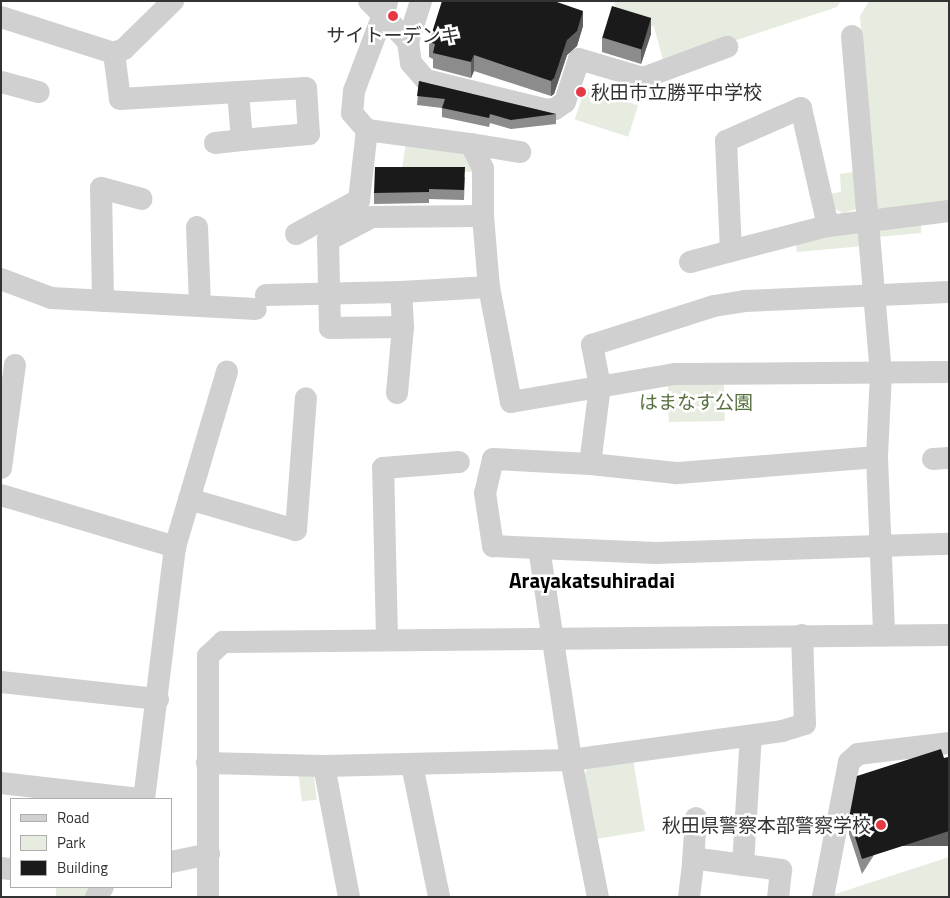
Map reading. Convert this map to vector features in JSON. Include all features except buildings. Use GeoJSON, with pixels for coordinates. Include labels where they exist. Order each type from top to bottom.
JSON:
{"type":"FeatureCollection","features":[{"type":"Feature","properties":{"kind":"street"},"geometry":{"type":"LineString","coordinates":[[1,17],[114,53],[124,50],[173,1]]}},
{"type":"Feature","properties":{"kind":"street"},"geometry":{"type":"LineString","coordinates":[[421,1],[408,42],[411,63],[426,80],[547,110],[555,110],[565,102],[579,59],[643,78],[727,48]]}},
{"type":"Feature","properties":{"kind":"street"},"geometry":{"type":"LineString","coordinates":[[380,6],[408,42]]}},
{"type":"Feature","properties":{"kind":"street"},"geometry":{"type":"LineString","coordinates":[[380,6],[354,91],[352,113],[367,130],[520,152]]}},
{"type":"Feature","properties":{"kind":"street"},"geometry":{"type":"LineString","coordinates":[[852,36],[881,374],[877,457],[884,634]]}},
{"type":"Feature","properties":{"kind":"street"},"geometry":{"type":"LineString","coordinates":[[114,53],[120,99],[306,88],[309,134],[215,143]]}},
{"type":"Feature","properties":{"kind":"street"},"geometry":{"type":"LineString","coordinates":[[1,82],[40,92]]}},
{"type":"Feature","properties":{"kind":"street"},"geometry":{"type":"LineString","coordinates":[[238,92],[242,140]]}},
{"type":"Feature","properties":{"kind":"street"},"geometry":{"type":"LineString","coordinates":[[731,251],[726,141],[802,108],[828,226]]}},
{"type":"Feature","properties":{"kind":"street"},"geometry":{"type":"LineString","coordinates":[[296,234],[359,200],[367,130]]}},
{"type":"Feature","properties":{"kind":"street"},"geometry":{"type":"LineString","coordinates":[[471,144],[483,168],[482,216],[489,287],[511,402],[675,374],[881,374],[949,372]]}},
{"type":"Feature","properties":{"kind":"street"},"geometry":{"type":"LineString","coordinates":[[103,301],[101,188],[142,199]]}},
{"type":"Feature","properties":{"kind":"street"},"geometry":{"type":"LineString","coordinates":[[690,262],[828,226],[949,212]]}},
{"type":"Feature","properties":{"kind":"street"},"geometry":{"type":"LineString","coordinates":[[403,326],[330,328],[328,240],[350,226],[372,217],[482,216]]}},
{"type":"Feature","properties":{"kind":"street"},"geometry":{"type":"LineString","coordinates":[[197,227],[200,306]]}},
{"type":"Feature","properties":{"kind":"street"},"geometry":{"type":"LineString","coordinates":[[1,279],[51,298],[200,306],[261,302],[329,294],[489,287]]}},
{"type":"Feature","properties":{"kind":"street"},"geometry":{"type":"LineString","coordinates":[[397,393],[403,326],[401,292]]}},
{"type":"Feature","properties":{"kind":"street"},"geometry":{"type":"LineString","coordinates":[[590,464],[600,386],[592,344],[602,339],[714,306],[745,300],[949,292]]}},
{"type":"Feature","properties":{"kind":"street"},"geometry":{"type":"LineString","coordinates":[[1,468],[15,365]]}},
{"type":"Feature","properties":{"kind":"street"},"geometry":{"type":"LineString","coordinates":[[144,798],[158,699],[175,547],[227,372]]}},
{"type":"Feature","properties":{"kind":"street"},"geometry":{"type":"LineString","coordinates":[[189,499],[296,530],[306,398]]}},
{"type":"Feature","properties":{"kind":"street"},"geometry":{"type":"LineString","coordinates":[[877,457],[676,473],[590,464],[493,459],[484,493],[493,546],[656,553],[949,544]]}},
{"type":"Feature","properties":{"kind":"street"},"geometry":{"type":"LineString","coordinates":[[387,639],[383,468],[459,462]]}},
{"type":"Feature","properties":{"kind":"street"},"geometry":{"type":"LineString","coordinates":[[1,495],[175,547]]}},
{"type":"Feature","properties":{"kind":"street"},"geometry":{"type":"LineString","coordinates":[[539,548],[551,638],[571,760],[598,897]]}},
{"type":"Feature","properties":{"kind":"street"},"geometry":{"type":"LineString","coordinates":[[208,897],[208,656],[223,642],[884,634],[949,635]]}},
{"type":"Feature","properties":{"kind":"street"},"geometry":{"type":"LineString","coordinates":[[207,763],[324,766],[571,760],[750,736],[805,724],[802,635]]}},
{"type":"Feature","properties":{"kind":"street"},"geometry":{"type":"LineString","coordinates":[[1,682],[158,699]]}},
{"type":"Feature","properties":{"kind":"street"},"geometry":{"type":"LineString","coordinates":[[743,865],[750,736]]}},
{"type":"Feature","properties":{"kind":"street"},"geometry":{"type":"LineString","coordinates":[[824,897],[849,762],[858,754],[949,743]]}},
{"type":"Feature","properties":{"kind":"street"},"geometry":{"type":"LineString","coordinates":[[412,764],[439,897]]}},
{"type":"Feature","properties":{"kind":"street"},"geometry":{"type":"LineString","coordinates":[[324,766],[349,897]]}},
{"type":"Feature","properties":{"kind":"street"},"geometry":{"type":"LineString","coordinates":[[1,783],[130,798]]}},
{"type":"Feature","properties":{"kind":"street"},"geometry":{"type":"LineString","coordinates":[[689,897],[696,818]]}},
{"type":"Feature","properties":{"kind":"street"},"geometry":{"type":"LineString","coordinates":[[172,862],[209,854]]}},
{"type":"Feature","properties":{"kind":"street"},"geometry":{"type":"LineString","coordinates":[[693,862],[699,859],[781,870],[778,897]]}},
{"type":"Feature","properties":{"kind":"green space"},"geometry":{"type":"Polygon","coordinates":[[[614,1],[841,1],[837,7],[664,64],[654,27],[616,13],[614,1]]]}},
{"type":"Feature","properties":{"kind":"green space"},"geometry":{"type":"Polygon","coordinates":[[[869,1],[949,1],[949,202],[875,209],[860,16],[869,1]]]}},
{"type":"Feature","properties":{"kind":"green space"},"geometry":{"type":"Polygon","coordinates":[[[585,88],[638,105],[628,137],[575,119],[585,88]]]}},
{"type":"Feature","properties":{"kind":"green space"},"geometry":{"type":"Polygon","coordinates":[[[406,141],[454,144],[470,159],[474,172],[402,169],[406,141]]]}},
{"type":"Feature","properties":{"kind":"green space"},"geometry":{"type":"Polygon","coordinates":[[[853,172],[857,209],[843,213],[831,207],[828,194],[841,192],[840,174],[853,172]]]}},
{"type":"Feature","properties":{"kind":"green space"},"geometry":{"type":"Polygon","coordinates":[[[922,219],[921,233],[877,237],[883,222],[922,219]]]}},
{"type":"Feature","properties":{"kind":"green space"},"geometry":{"type":"Polygon","coordinates":[[[851,228],[864,234],[864,246],[797,252],[795,241],[851,228]]]}},
{"type":"Feature","properties":{"kind":"green space","name":"はまなす公園"},"geometry":{"type":"Polygon","coordinates":[[[724,382],[725,421],[669,422],[668,383],[724,382]]]}},
{"type":"Feature","properties":{"kind":"green space"},"geometry":{"type":"Polygon","coordinates":[[[633,759],[645,831],[596,839],[584,777],[588,766],[633,759]]]}},
{"type":"Feature","properties":{"kind":"green space"},"geometry":{"type":"Polygon","coordinates":[[[313,769],[317,800],[302,802],[298,771],[313,769]]]}},
{"type":"Feature","properties":{"kind":"green space"},"geometry":{"type":"Polygon","coordinates":[[[949,857],[949,897],[826,897],[949,857]]]}},
{"type":"Feature","properties":{"kind":"green space"},"geometry":{"type":"Polygon","coordinates":[[[56,888],[92,888],[85,897],[56,897],[56,888]]]}},
{"type":"Feature","properties":{"kind":"place","name":"サイトーデンキ"},"geometry":{"type":"Point","coordinates":[393,16]}},
{"type":"Feature","properties":{"kind":"place","name":"秋田市立勝平中学校"},"geometry":{"type":"Point","coordinates":[581,92]}},
{"type":"Feature","properties":{"kind":"place","name":"秋田県警察本部警察学校"},"geometry":{"type":"Point","coordinates":[881,825]}},
{"type":"Feature","properties":{"kind":"district","name":"Arayakatsuhiradai"},"geometry":{"type":"Point","coordinates":[592,580]}}]}
